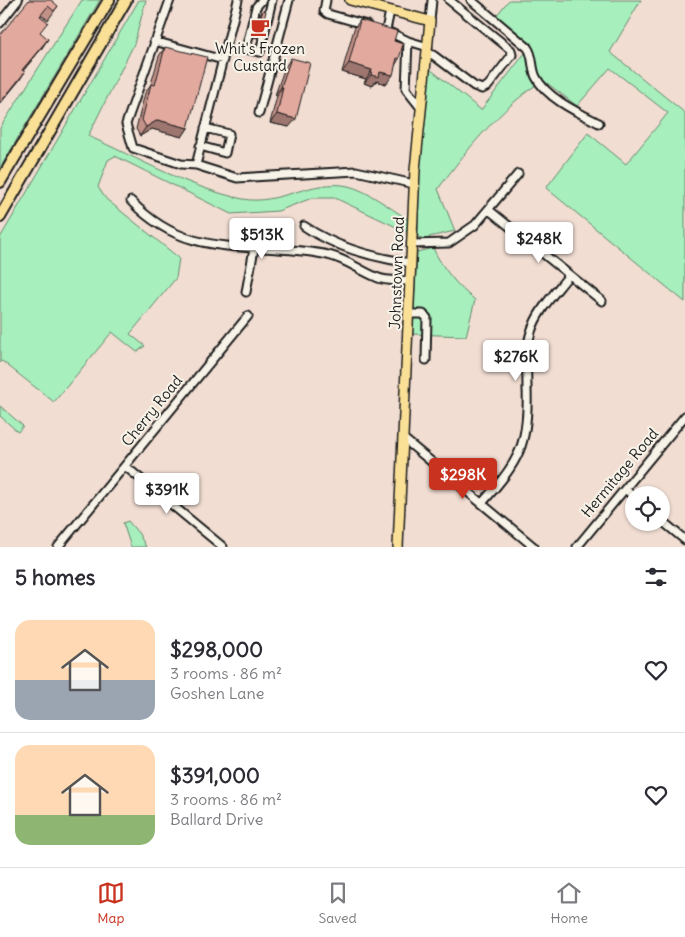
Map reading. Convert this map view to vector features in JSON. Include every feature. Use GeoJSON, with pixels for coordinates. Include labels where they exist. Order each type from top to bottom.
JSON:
{"type":"FeatureCollection","features":[{"type":"Feature","properties":{"kind":"highway"},"geometry":{"type":"LineString","coordinates":[[0,182],[109,0]]}},
{"type":"Feature","properties":{"kind":"highway"},"geometry":{"type":"LineString","coordinates":[[0,216],[126,0]]}},
{"type":"Feature","properties":{"kind":"main road"},"geometry":{"type":"LineString","coordinates":[[350,0],[364,2],[430,21]]}},
{"type":"Feature","properties":{"kind":"main road","name":"Johnstown Road"},"geometry":{"type":"LineString","coordinates":[[398,547],[414,184],[430,21]]}},
{"type":"Feature","properties":{"kind":"street"},"geometry":{"type":"LineString","coordinates":[[0,22],[18,0]]}},
{"type":"Feature","properties":{"kind":"street"},"geometry":{"type":"LineString","coordinates":[[170,0],[126,124],[133,148],[181,164],[196,165],[237,178],[356,171],[414,184]]}},
{"type":"Feature","properties":{"kind":"street"},"geometry":{"type":"LineString","coordinates":[[262,0],[256,7],[246,49],[260,52],[272,0]]}},
{"type":"Feature","properties":{"kind":"street"},"geometry":{"type":"LineString","coordinates":[[259,113],[288,0]]}},
{"type":"Feature","properties":{"kind":"street"},"geometry":{"type":"LineString","coordinates":[[326,0],[324,11],[328,14],[386,30],[427,50],[474,86],[482,89],[488,86],[512,55],[511,50],[449,0]]}},
{"type":"Feature","properties":{"kind":"street","name":"Johnstown Road"},"geometry":{"type":"LineString","coordinates":[[430,21],[432,0]]}},
{"type":"Feature","properties":{"kind":"street"},"geometry":{"type":"LineString","coordinates":[[470,0],[527,47],[530,51],[533,69],[540,83],[566,105],[599,123]]}},
{"type":"Feature","properties":{"kind":"street"},"geometry":{"type":"LineString","coordinates":[[196,165],[236,1]]}},
{"type":"Feature","properties":{"kind":"street"},"geometry":{"type":"LineString","coordinates":[[386,30],[390,11]]}},
{"type":"Feature","properties":{"kind":"street"},"geometry":{"type":"LineString","coordinates":[[154,41],[223,60]]}},
{"type":"Feature","properties":{"kind":"street"},"geometry":{"type":"LineString","coordinates":[[408,41],[406,89],[421,108]]}},
{"type":"Feature","properties":{"kind":"street"},"geometry":{"type":"LineString","coordinates":[[200,146],[225,153],[230,134],[205,128]]}},
{"type":"Feature","properties":{"kind":"street"},"geometry":{"type":"LineString","coordinates":[[412,244],[449,243],[475,225],[518,174]]}},
{"type":"Feature","properties":{"kind":"street"},"geometry":{"type":"LineString","coordinates":[[131,201],[151,219],[194,241],[230,248],[299,249],[344,259],[376,278],[410,281]]}},
{"type":"Feature","properties":{"kind":"street"},"geometry":{"type":"LineString","coordinates":[[489,210],[602,301]]}},
{"type":"Feature","properties":{"kind":"street"},"geometry":{"type":"LineString","coordinates":[[304,226],[333,243],[387,260],[411,263]]}},
{"type":"Feature","properties":{"kind":"street"},"geometry":{"type":"LineString","coordinates":[[246,292],[254,249]]}},
{"type":"Feature","properties":{"kind":"street"},"geometry":{"type":"LineString","coordinates":[[483,502],[515,462],[526,434],[528,417],[526,361],[531,331],[547,303],[569,275]]}},
{"type":"Feature","properties":{"kind":"street"},"geometry":{"type":"LineString","coordinates":[[409,314],[423,314],[427,318],[426,360]]}},
{"type":"Feature","properties":{"kind":"street","name":"Cherry Road"},"geometry":{"type":"LineString","coordinates":[[58,547],[248,316]]}},
{"type":"Feature","properties":{"kind":"street","name":"Hermitage Road"},"geometry":{"type":"LineString","coordinates":[[627,486],[685,416]]}},
{"type":"Feature","properties":{"kind":"street"},"geometry":{"type":"LineString","coordinates":[[404,439],[483,502],[534,547]]}},
{"type":"Feature","properties":{"kind":"street"},"geometry":{"type":"LineString","coordinates":[[125,466],[223,547]]}},
{"type":"Feature","properties":{"kind":"street","name":"Hermitage Road"},"geometry":{"type":"LineString","coordinates":[[577,547],[625,489]]}},
{"type":"Feature","properties":{"kind":"street"},"geometry":{"type":"LineString","coordinates":[[670,528],[685,540]]}},
{"type":"Feature","properties":{"kind":"green space"},"geometry":{"type":"Polygon","coordinates":[[[82,0],[100,0],[0,168],[0,128],[82,0]]]}},
{"type":"Feature","properties":{"kind":"green space"},"geometry":{"type":"Polygon","coordinates":[[[139,0],[146,0],[134,44],[88,136],[183,180],[203,188],[243,199],[269,199],[322,186],[335,185],[356,188],[408,219],[407,232],[335,198],[312,198],[278,211],[231,214],[115,156],[108,160],[98,187],[106,199],[179,258],[176,278],[130,334],[145,346],[137,352],[112,332],[54,402],[2,361],[0,363],[0,238],[139,0]]]}},
{"type":"Feature","properties":{"kind":"green space"},"geometry":{"type":"Polygon","coordinates":[[[509,0],[641,0],[610,52],[685,113],[685,302],[546,188],[588,133],[626,164],[668,113],[610,68],[577,106],[543,80],[527,91],[499,116],[473,144],[438,189],[455,231],[429,237],[430,241],[418,237],[418,184],[430,69],[481,110],[532,44],[496,16],[509,0]]]}},
{"type":"Feature","properties":{"kind":"green space"},"geometry":{"type":"Polygon","coordinates":[[[433,248],[451,277],[475,300],[466,336],[412,334],[417,252],[433,248]]]}},
{"type":"Feature","properties":{"kind":"green space"},"geometry":{"type":"Polygon","coordinates":[[[0,406],[23,426],[18,432],[0,416],[0,406]]]}},
{"type":"Feature","properties":{"kind":"green space"},"geometry":{"type":"Polygon","coordinates":[[[128,521],[139,534],[146,547],[131,547],[123,523],[128,521]]]}},
{"type":"Feature","properties":{"kind":"building"},"geometry":{"type":"Polygon","coordinates":[[[29,0],[51,0],[58,6],[54,11],[48,6],[40,16],[48,22],[40,32],[48,39],[22,70],[25,72],[0,103],[0,35],[29,0]]]}},
{"type":"Feature","properties":{"kind":"building"},"geometry":{"type":"Polygon","coordinates":[[[263,10],[266,11],[261,33],[257,33],[263,10]]]}},
{"type":"Feature","properties":{"kind":"building"},"geometry":{"type":"Polygon","coordinates":[[[360,20],[397,31],[394,41],[403,44],[393,75],[380,72],[379,77],[371,75],[372,70],[349,63],[360,20]]]}},
{"type":"Feature","properties":{"kind":"building"},"geometry":{"type":"Polygon","coordinates":[[[165,47],[207,57],[188,128],[158,120],[146,127],[142,120],[151,84],[155,85],[165,47]]]}},
{"type":"Feature","properties":{"kind":"building"},"geometry":{"type":"Polygon","coordinates":[[[291,58],[310,63],[296,119],[277,114],[283,87],[281,87],[291,58]]]}},
{"type":"Feature","properties":{"kind":"place","name":"Whit's Frozen Custard"},"geometry":{"type":"Point","coordinates":[260,27]}}]}
